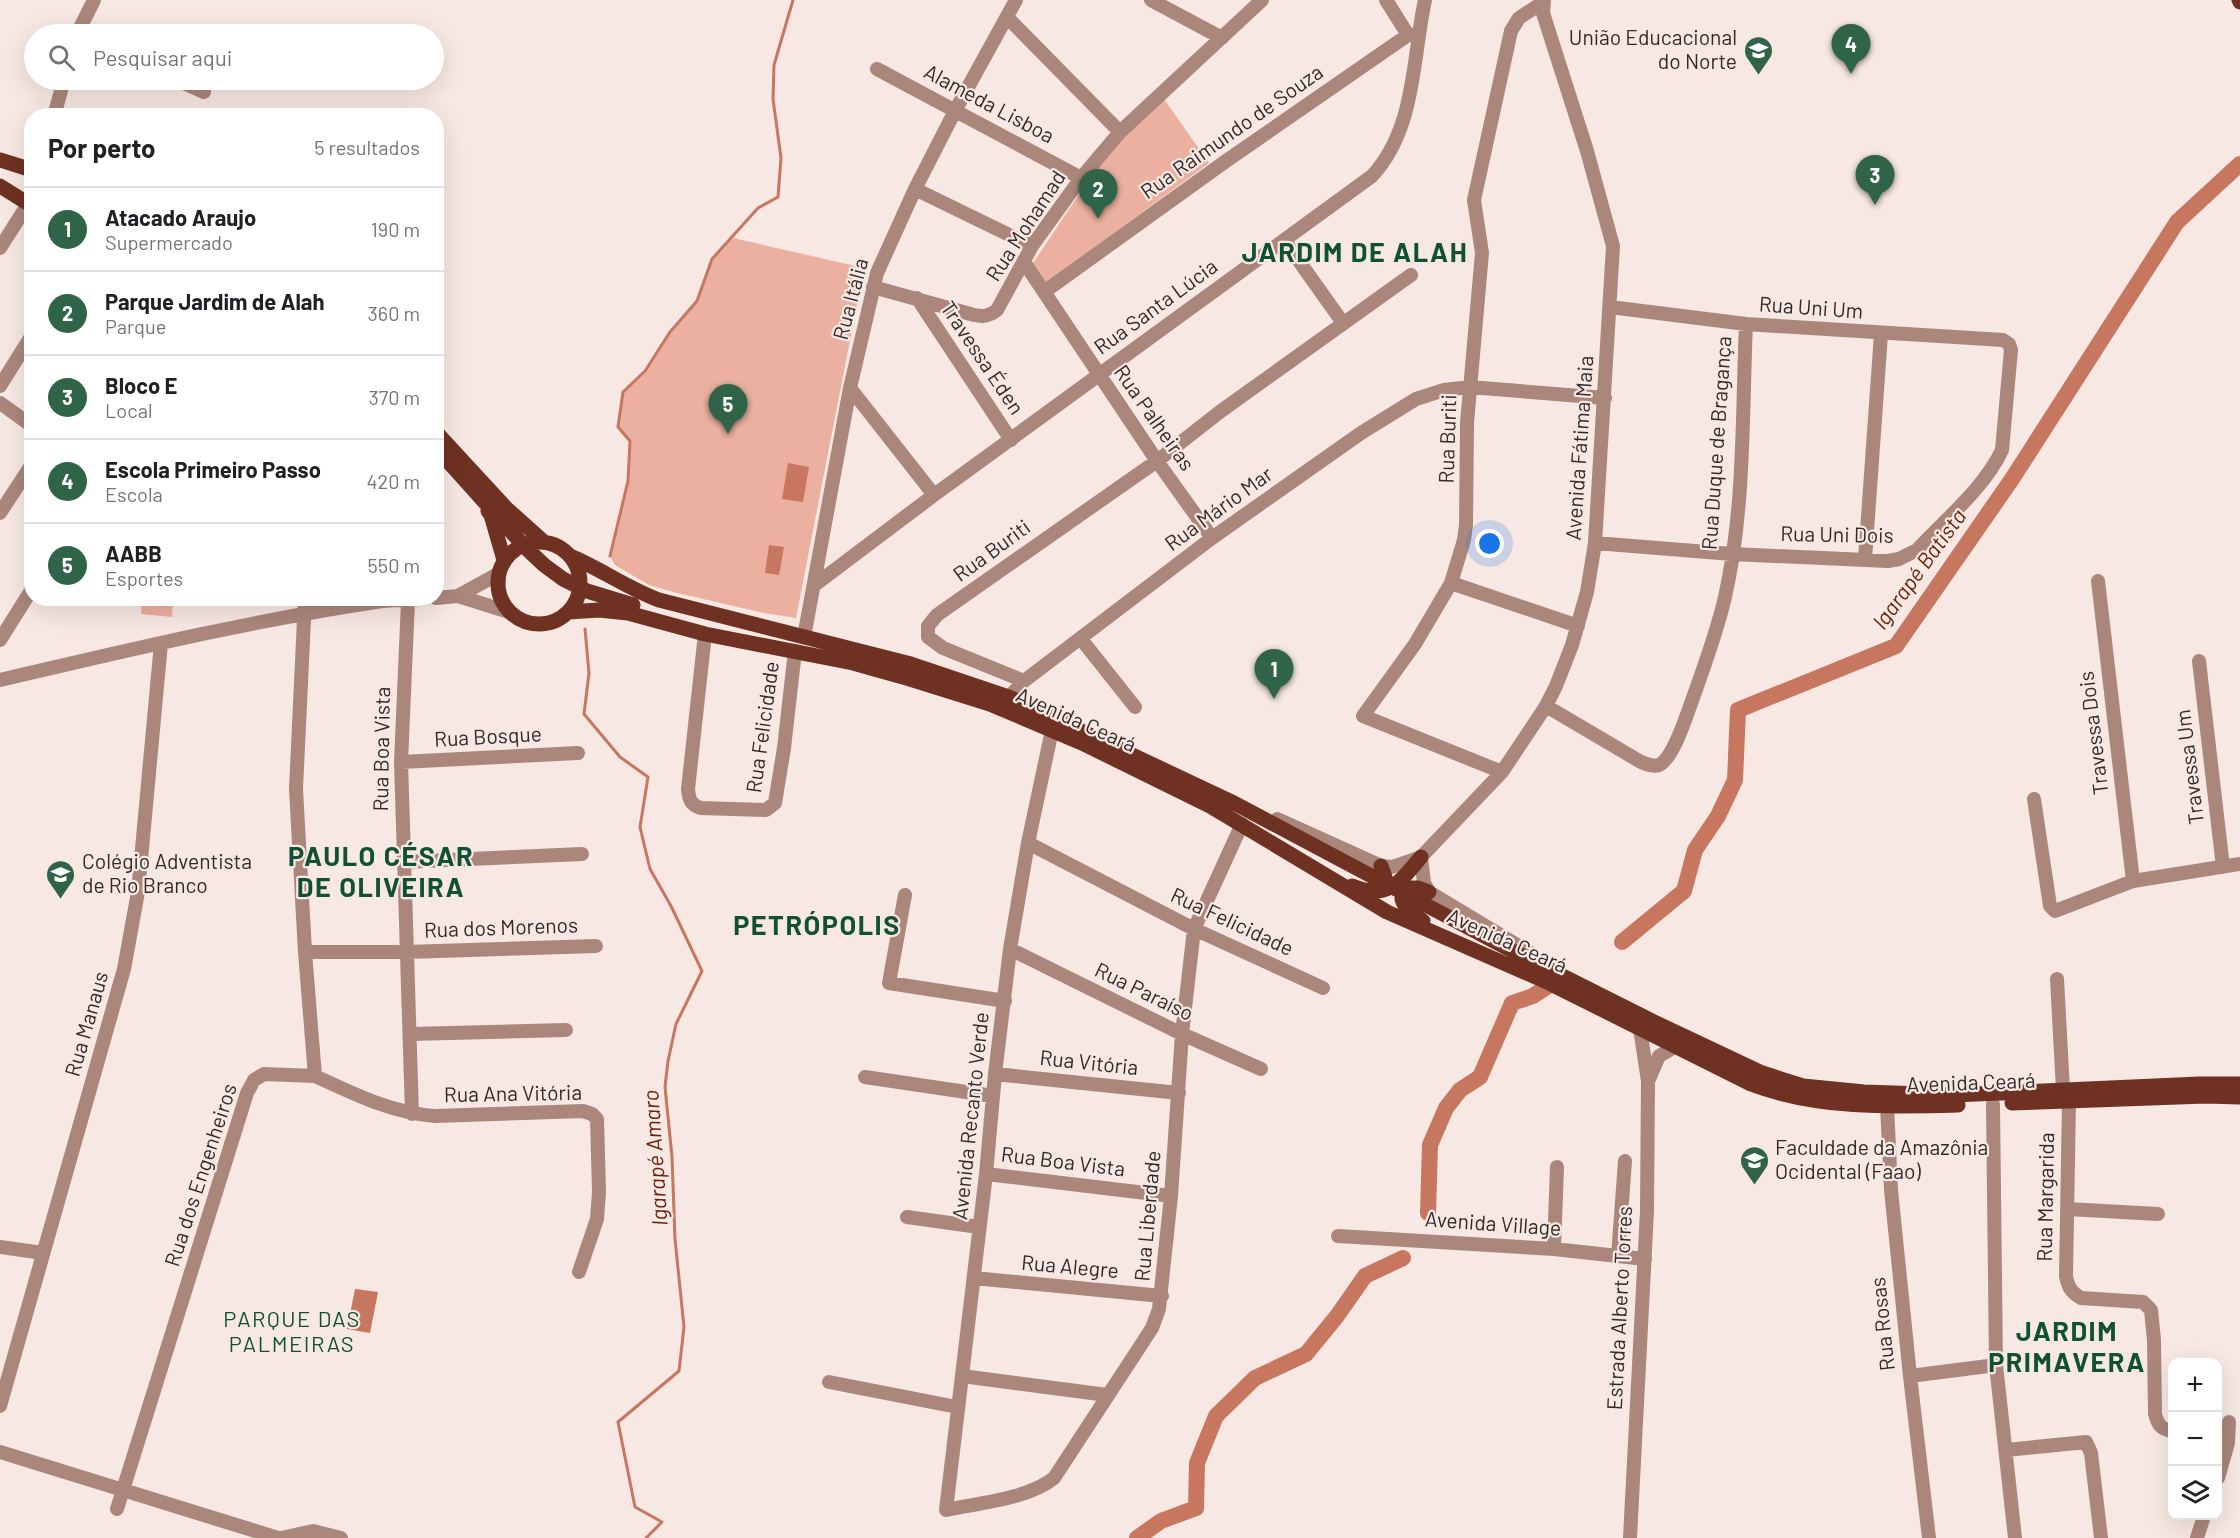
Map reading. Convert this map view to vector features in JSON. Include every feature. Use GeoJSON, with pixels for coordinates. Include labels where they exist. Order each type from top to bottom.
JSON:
{"type":"FeatureCollection","features":[{"type":"Feature","properties":{"kind":"main road"},"geometry":{"type":"LineString","coordinates":[[0,160],[24,168]]}},
{"type":"Feature","properties":{"kind":"main road"},"geometry":{"type":"LineString","coordinates":[[0,186],[24,197]]}},
{"type":"Feature","properties":{"kind":"main road"},"geometry":{"type":"LineString","coordinates":[[444,441],[506,508],[544,542],[558,547],[570,556],[578,570],[580,585],[577,599],[568,612],[556,621],[541,624],[526,622],[509,612],[500,597],[501,567],[491,515],[444,465]]}},
{"type":"Feature","properties":{"kind":"main road"},"geometry":{"type":"LineString","coordinates":[[444,457],[526,548],[563,579],[586,591],[613,600],[750,635],[791,650]]}},
{"type":"Feature","properties":{"kind":"main road"},"geometry":{"type":"LineString","coordinates":[[501,567],[521,546],[544,542]]}},
{"type":"Feature","properties":{"kind":"main road","name":"Avenida Ceará"},"geometry":{"type":"LineString","coordinates":[[570,556],[659,600],[911,664],[1009,697],[1735,1061],[1803,1086],[1864,1092],[1943,1095],[2240,1097]]}},
{"type":"Feature","properties":{"kind":"main road"},"geometry":{"type":"LineString","coordinates":[[568,612],[615,611],[705,634],[791,650]]}},
{"type":"Feature","properties":{"kind":"main road","name":"Avenida Ceará"},"geometry":{"type":"LineString","coordinates":[[791,650],[910,679],[990,704],[1244,815],[1322,872],[1387,912],[1547,982],[1731,1075],[1774,1093],[1814,1101],[1887,1106],[1993,1104],[2066,1095],[2240,1084]]}},
{"type":"Feature","properties":{"kind":"main road"},"geometry":{"type":"LineString","coordinates":[[1322,872],[1366,891],[1384,892],[1406,875],[1421,856]]}},
{"type":"Feature","properties":{"kind":"main road"},"geometry":{"type":"LineString","coordinates":[[1375,891],[1385,877],[1380,866]]}},
{"type":"Feature","properties":{"kind":"main road"},"geometry":{"type":"LineString","coordinates":[[1430,892],[1408,888],[1402,899],[1404,905],[1413,915],[1465,945]]}},
{"type":"Feature","properties":{"kind":"street"},"geometry":{"type":"LineString","coordinates":[[82,24],[94,0]]}},
{"type":"Feature","properties":{"kind":"street","name":"Rua Itália"},"geometry":{"type":"LineString","coordinates":[[804,636],[816,584],[850,388],[873,287],[915,189],[1016,0]]}},
{"type":"Feature","properties":{"kind":"street"},"geometry":{"type":"LineString","coordinates":[[1151,0],[1222,38]]}},
{"type":"Feature","properties":{"kind":"street","name":"Rua Mohamad"},"geometry":{"type":"LineString","coordinates":[[873,287],[974,315],[987,316],[997,310],[1032,246],[1081,178],[1119,132],[1262,0]]}},
{"type":"Feature","properties":{"kind":"street"},"geometry":{"type":"LineString","coordinates":[[1386,0],[1413,35]]}},
{"type":"Feature","properties":{"kind":"street","name":"Rua Santa Lúcia"},"geometry":{"type":"LineString","coordinates":[[816,584],[934,495],[1372,176],[1385,159],[1404,118],[1410,95],[1413,35],[1425,0]]}},
{"type":"Feature","properties":{"kind":"street","name":"Avenida Fátima Maia"},"geometry":{"type":"LineString","coordinates":[[1421,856],[1503,772],[1546,706],[1556,686],[1578,626],[1587,592],[1595,543],[1613,246],[1610,227],[1546,23],[1543,1]]}},
{"type":"Feature","properties":{"kind":"street","name":"Rua Buriti"},"geometry":{"type":"LineString","coordinates":[[1503,772],[1363,716],[1415,644],[1451,583],[1461,552],[1466,525],[1467,423],[1482,253],[1474,200],[1511,31],[1520,18],[1543,1]]}},
{"type":"Feature","properties":{"kind":"street"},"geometry":{"type":"LineString","coordinates":[[1007,17],[1119,132]]}},
{"type":"Feature","properties":{"kind":"street","name":"Rua Raimundo de Souza"},"geometry":{"type":"LineString","coordinates":[[1044,292],[1226,161],[1413,35]]}},
{"type":"Feature","properties":{"kind":"street","name":"Alameda Lisboa"},"geometry":{"type":"LineString","coordinates":[[877,69],[956,109],[1081,178]]}},
{"type":"Feature","properties":{"kind":"street"},"geometry":{"type":"LineString","coordinates":[[56,108],[61,90]]}},
{"type":"Feature","properties":{"kind":"street"},"geometry":{"type":"LineString","coordinates":[[200,90],[204,92]]}},
{"type":"Feature","properties":{"kind":"street"},"geometry":{"type":"LineString","coordinates":[[915,189],[1032,246]]}},
{"type":"Feature","properties":{"kind":"street"},"geometry":{"type":"LineString","coordinates":[[0,248],[24,210]]}},
{"type":"Feature","properties":{"kind":"street"},"geometry":{"type":"LineString","coordinates":[[1284,240],[1343,323]]}},
{"type":"Feature","properties":{"kind":"street","name":"Rua Palheiras"},"geometry":{"type":"LineString","coordinates":[[1024,262],[1157,461],[1212,538]]}},
{"type":"Feature","properties":{"kind":"street","name":"Rua Buriti"},"geometry":{"type":"LineString","coordinates":[[1024,681],[942,648],[928,637],[928,626],[937,615],[1157,461],[1221,411],[1411,275]]}},
{"type":"Feature","properties":{"kind":"street","name":"Travessa Éden"},"geometry":{"type":"LineString","coordinates":[[917,298],[1011,440]]}},
{"type":"Feature","properties":{"kind":"street","name":"Rua Uni Um"},"geometry":{"type":"LineString","coordinates":[[1610,308],[1746,324],[2003,340],[2009,344]]}},
{"type":"Feature","properties":{"kind":"street","name":"Rua Duque de Bragança"},"geometry":{"type":"LineString","coordinates":[[1546,706],[1641,762],[1658,765],[1665,760],[1679,736],[1712,646],[1725,595],[1732,554],[1737,512],[1746,324]]}},
{"type":"Feature","properties":{"kind":"street"},"geometry":{"type":"LineString","coordinates":[[1865,559],[1881,334]]}},
{"type":"Feature","properties":{"kind":"street","name":"Rua Uni Dois"},"geometry":{"type":"LineString","coordinates":[[1595,543],[1732,554],[1899,559],[1917,550],[1986,477],[1996,463],[2002,450],[2011,350],[2009,344]]}},
{"type":"Feature","properties":{"kind":"street"},"geometry":{"type":"LineString","coordinates":[[0,386],[24,348]]}},
{"type":"Feature","properties":{"kind":"street"},"geometry":{"type":"LineString","coordinates":[[1470,387],[1605,398]]}},
{"type":"Feature","properties":{"kind":"street","name":"Rua Mário Mar"},"geometry":{"type":"LineString","coordinates":[[1009,697],[1024,681],[1212,538],[1361,433],[1416,399],[1444,390],[1470,387]]}},
{"type":"Feature","properties":{"kind":"street"},"geometry":{"type":"LineString","coordinates":[[850,388],[934,495]]}},
{"type":"Feature","properties":{"kind":"street"},"geometry":{"type":"LineString","coordinates":[[0,403],[24,420]]}},
{"type":"Feature","properties":{"kind":"street"},"geometry":{"type":"LineString","coordinates":[[0,513],[24,476]]}},
{"type":"Feature","properties":{"kind":"street"},"geometry":{"type":"LineString","coordinates":[[458,596],[501,567]]}},
{"type":"Feature","properties":{"kind":"street","name":"Travessa Dois"},"geometry":{"type":"LineString","coordinates":[[2098,581],[2133,881]]}},
{"type":"Feature","properties":{"kind":"street"},"geometry":{"type":"LineString","coordinates":[[1451,583],[1578,626]]}},
{"type":"Feature","properties":{"kind":"street"},"geometry":{"type":"LineString","coordinates":[[444,597],[458,596],[509,612]]}},
{"type":"Feature","properties":{"kind":"street"},"geometry":{"type":"LineString","coordinates":[[0,640],[24,602]]}},
{"type":"Feature","properties":{"kind":"street"},"geometry":{"type":"LineString","coordinates":[[304,606],[296,789],[315,1076]]}},
{"type":"Feature","properties":{"kind":"street"},"geometry":{"type":"LineString","coordinates":[[0,680],[161,643],[350,606]]}},
{"type":"Feature","properties":{"kind":"street","name":"Rua Boa Vista"},"geometry":{"type":"LineString","coordinates":[[408,606],[401,762],[402,862],[412,1114]]}},
{"type":"Feature","properties":{"kind":"street","name":"Rua Felicidade"},"geometry":{"type":"LineString","coordinates":[[705,634],[688,789],[689,800],[693,805],[701,808],[766,810],[775,803],[784,748],[791,650]]}},
{"type":"Feature","properties":{"kind":"street"},"geometry":{"type":"LineString","coordinates":[[1081,639],[1135,707]]}},
{"type":"Feature","properties":{"kind":"street","name":"Rua Manaus"},"geometry":{"type":"LineString","coordinates":[[0,1406],[4,1378],[43,1253],[124,969],[138,891],[161,643]]}},
{"type":"Feature","properties":{"kind":"street","name":"Travessa Um"},"geometry":{"type":"LineString","coordinates":[[2199,661],[2223,867]]}},
{"type":"Feature","properties":{"kind":"street","name":"Avenida Recanto Verde"},"geometry":{"type":"LineString","coordinates":[[946,1510],[1011,949],[1029,843],[1052,730]]}},
{"type":"Feature","properties":{"kind":"street","name":"Rua Bosque"},"geometry":{"type":"LineString","coordinates":[[401,762],[578,753]]}},
{"type":"Feature","properties":{"kind":"street"},"geometry":{"type":"LineString","coordinates":[[2034,799],[2050,906],[2053,910],[2133,881],[2240,864]]}},
{"type":"Feature","properties":{"kind":"street","name":"Avenida Ceará"},"geometry":{"type":"LineString","coordinates":[[1244,815],[1262,813],[1380,866]]}},
{"type":"Feature","properties":{"kind":"street","name":"Rua Liberdade"},"geometry":{"type":"LineString","coordinates":[[946,1510],[992,1501],[1043,1486],[1054,1478],[1152,1328],[1162,1296],[1182,1034],[1194,929],[1244,815]]}},
{"type":"Feature","properties":{"kind":"street","name":"Rua Felicidade"},"geometry":{"type":"LineString","coordinates":[[1029,843],[1194,929],[1323,988]]}},
{"type":"Feature","properties":{"kind":"street"},"geometry":{"type":"LineString","coordinates":[[402,862],[582,854]]}},
{"type":"Feature","properties":{"kind":"street"},"geometry":{"type":"LineString","coordinates":[[1380,866],[1392,867],[1421,856]]}},
{"type":"Feature","properties":{"kind":"street","name":"Avenida Ceará"},"geometry":{"type":"LineString","coordinates":[[1421,856],[1424,883],[1430,892],[1510,940],[1533,955],[1545,967]]}},
{"type":"Feature","properties":{"kind":"street"},"geometry":{"type":"LineString","coordinates":[[905,895],[889,983],[1005,1001]]}},
{"type":"Feature","properties":{"kind":"street","name":"Rua dos Morenos"},"geometry":{"type":"LineString","coordinates":[[305,952],[406,952],[596,946]]}},
{"type":"Feature","properties":{"kind":"street","name":"Rua Paraíso"},"geometry":{"type":"LineString","coordinates":[[1011,949],[1182,1034],[1261,1069]]}},
{"type":"Feature","properties":{"kind":"street","name":"Rua Margarida"},"geometry":{"type":"LineString","coordinates":[[2057,979],[2066,1095],[2068,1209],[2066,1276],[2068,1286],[2081,1298],[2143,1302],[2151,1310],[2154,1340],[2154,1414],[2157,1423],[2168,1430]]}},
{"type":"Feature","properties":{"kind":"street","name":"Estrada Alberto Torres"},"geometry":{"type":"LineString","coordinates":[[1630,1538],[1645,1259],[1648,1080],[1641,1029]]}},
{"type":"Feature","properties":{"kind":"street"},"geometry":{"type":"LineString","coordinates":[[410,1034],[566,1030]]}},
{"type":"Feature","properties":{"kind":"street","name":"Estrada Alberto Torres"},"geometry":{"type":"LineString","coordinates":[[1648,1080],[1659,1056],[1675,1047]]}},
{"type":"Feature","properties":{"kind":"street","name":"Rua dos Engenheiros"},"geometry":{"type":"LineString","coordinates":[[117,1509],[247,1093],[254,1080],[264,1074],[315,1076]]}},
{"type":"Feature","properties":{"kind":"street","name":"Rua Vitória"},"geometry":{"type":"LineString","coordinates":[[995,1074],[1179,1093]]}},
{"type":"Feature","properties":{"kind":"street","name":"Rua Ana Vitória"},"geometry":{"type":"LineString","coordinates":[[315,1076],[363,1098],[412,1114],[435,1116],[583,1111],[592,1114],[597,1119],[599,1195],[597,1219],[579,1272]]}},
{"type":"Feature","properties":{"kind":"street"},"geometry":{"type":"LineString","coordinates":[[865,1077],[993,1096]]}},
{"type":"Feature","properties":{"kind":"street"},"geometry":{"type":"LineString","coordinates":[[1993,1104],[1993,1286],[1996,1365],[2016,1538]]}},
{"type":"Feature","properties":{"kind":"street","name":"Rua Rosas"},"geometry":{"type":"LineString","coordinates":[[1887,1106],[1891,1190],[1929,1538]]}},
{"type":"Feature","properties":{"kind":"street"},"geometry":{"type":"LineString","coordinates":[[1618,1256],[1625,1161]]}},
{"type":"Feature","properties":{"kind":"street"},"geometry":{"type":"LineString","coordinates":[[1554,1249],[1557,1167]]}},
{"type":"Feature","properties":{"kind":"street","name":"Rua Boa Vista"},"geometry":{"type":"LineString","coordinates":[[986,1174],[1171,1196]]}},
{"type":"Feature","properties":{"kind":"street"},"geometry":{"type":"LineString","coordinates":[[2068,1209],[2158,1214]]}},
{"type":"Feature","properties":{"kind":"street"},"geometry":{"type":"LineString","coordinates":[[907,1217],[979,1227]]}},
{"type":"Feature","properties":{"kind":"street","name":"Avenida Village"},"geometry":{"type":"LineString","coordinates":[[1338,1236],[1554,1249],[1645,1259]]}},
{"type":"Feature","properties":{"kind":"street"},"geometry":{"type":"LineString","coordinates":[[0,1247],[43,1253]]}},
{"type":"Feature","properties":{"kind":"street","name":"Rua Alegre"},"geometry":{"type":"LineString","coordinates":[[974,1278],[1162,1296]]}},
{"type":"Feature","properties":{"kind":"street"},"geometry":{"type":"LineString","coordinates":[[1910,1376],[1996,1365]]}},
{"type":"Feature","properties":{"kind":"street"},"geometry":{"type":"LineString","coordinates":[[963,1376],[1107,1395]]}},
{"type":"Feature","properties":{"kind":"street"},"geometry":{"type":"LineString","coordinates":[[829,1382],[957,1407]]}},
{"type":"Feature","properties":{"kind":"street"},"geometry":{"type":"LineString","coordinates":[[2221,1466],[2228,1443],[2229,1422]]}},
{"type":"Feature","properties":{"kind":"street"},"geometry":{"type":"LineString","coordinates":[[2006,1450],[2086,1442],[2091,1453],[2101,1538]]}},
{"type":"Feature","properties":{"kind":"street"},"geometry":{"type":"LineString","coordinates":[[0,1452],[280,1538],[313,1531],[341,1538]]}},
{"type":"Feature","properties":{"kind":"street"},"geometry":{"type":"LineString","coordinates":[[2197,1538],[2202,1520]]}},
{"type":"Feature","properties":{"kind":"shaded area"},"geometry":{"type":"Polygon","coordinates":[[[1164,99],[1209,163],[1046,283],[1033,263],[1092,175],[1124,134],[1164,99]]]}},
{"type":"Feature","properties":{"kind":"shaded area"},"geometry":{"type":"Polygon","coordinates":[[[733,238],[864,268],[796,618],[764,613],[649,585],[615,565],[610,556],[628,481],[630,441],[618,427],[623,392],[645,371],[670,332],[697,301],[712,259],[733,238]]]}},
{"type":"Feature","properties":{"kind":"shaded area"},"geometry":{"type":"Polygon","coordinates":[[[788,463],[809,467],[803,502],[782,499],[788,463]]]}},
{"type":"Feature","properties":{"kind":"shaded area"},"geometry":{"type":"Polygon","coordinates":[[[769,545],[784,547],[779,575],[765,573],[769,545]]]}},
{"type":"Feature","properties":{"kind":"shaded area"},"geometry":{"type":"Polygon","coordinates":[[[142,606],[173,606],[172,617],[141,614],[142,606]]]}},
{"type":"Feature","properties":{"kind":"shaded area"},"geometry":{"type":"Polygon","coordinates":[[[355,1289],[378,1292],[370,1333],[347,1329],[355,1289]]]}},
{"type":"Feature","properties":{"kind":"waterway","name":"Igarapé Amaro"},"geometry":{"type":"LineString","coordinates":[[610,556],[628,481],[630,441],[618,427],[623,392],[645,371],[670,332],[697,301],[712,259],[758,208],[778,197],[781,158],[773,99],[774,65],[793,0]]}},
{"type":"Feature","properties":{"kind":"waterway","name":"Igarapé Batista"},"geometry":{"type":"LineString","coordinates":[[1622,942],[1684,891],[1695,850],[1718,816],[1735,780],[1738,710],[1896,646],[2012,479],[2177,222],[2240,164]]}},
{"type":"Feature","properties":{"kind":"waterway","name":"Igarapé Amaro"},"geometry":{"type":"LineString","coordinates":[[585,629],[589,673],[584,714],[620,757],[648,777],[640,827],[650,869],[671,906],[702,971],[676,1024],[665,1087],[672,1157],[675,1239],[684,1327],[679,1371],[618,1422],[635,1507],[662,1522],[646,1538]]}},
{"type":"Feature","properties":{"kind":"waterway","name":"Igarapé Batista"},"geometry":{"type":"LineString","coordinates":[[1428,1213],[1430,1145],[1446,1108],[1460,1090],[1480,1077],[1512,1003],[1533,996],[1551,984]]}},
{"type":"Feature","properties":{"kind":"waterway","name":"Igarapé Batista"},"geometry":{"type":"LineString","coordinates":[[1137,1538],[1161,1521],[1196,1508],[1197,1463],[1216,1416],[1255,1378],[1306,1354],[1365,1276],[1403,1258]]}},
{"type":"Feature","properties":{"kind":"place","name":"Escola Primeiro Passo"},"geometry":{"type":"Point","coordinates":[1851,74]}},
{"type":"Feature","properties":{"kind":"place","name":"União Educacional do Norte"},"geometry":{"type":"Point","coordinates":[1758,76]}},
{"type":"Feature","properties":{"kind":"place","name":"Bloco E"},"geometry":{"type":"Point","coordinates":[1875,205]}},
{"type":"Feature","properties":{"kind":"place","name":"Parque Jardim de Alah"},"geometry":{"type":"Point","coordinates":[1098,219]}},
{"type":"Feature","properties":{"kind":"place","name":"AABB"},"geometry":{"type":"Point","coordinates":[728,434]}},
{"type":"Feature","properties":{"kind":"place","name":"Atacado Araujo"},"geometry":{"type":"Point","coordinates":[1274,699]}},
{"type":"Feature","properties":{"kind":"place","name":"Colégio Adventista de Rio Branco"},"geometry":{"type":"Point","coordinates":[61,900]}},
{"type":"Feature","properties":{"kind":"place","name":"Faculdade da Amazônia Ocidental (Faao)"},"geometry":{"type":"Point","coordinates":[1754,1186]}},
{"type":"Feature","properties":{"kind":"district","name":"JARDIM DE ALAH"},"geometry":{"type":"Point","coordinates":[1355,253]}},
{"type":"Feature","properties":{"kind":"district","name":"PAULO CÉSAR DE OLIVEIRA"},"geometry":{"type":"Point","coordinates":[381,872]}},
{"type":"Feature","properties":{"kind":"district","name":"PETRÓPOLIS"},"geometry":{"type":"Point","coordinates":[817,926]}},
{"type":"Feature","properties":{"kind":"district","name":"PARQUE DAS PALMEIRAS"},"geometry":{"type":"Point","coordinates":[292,1332]}},
{"type":"Feature","properties":{"kind":"district","name":"JARDIM PRIMAVERA"},"geometry":{"type":"Point","coordinates":[2067,1348]}}]}
